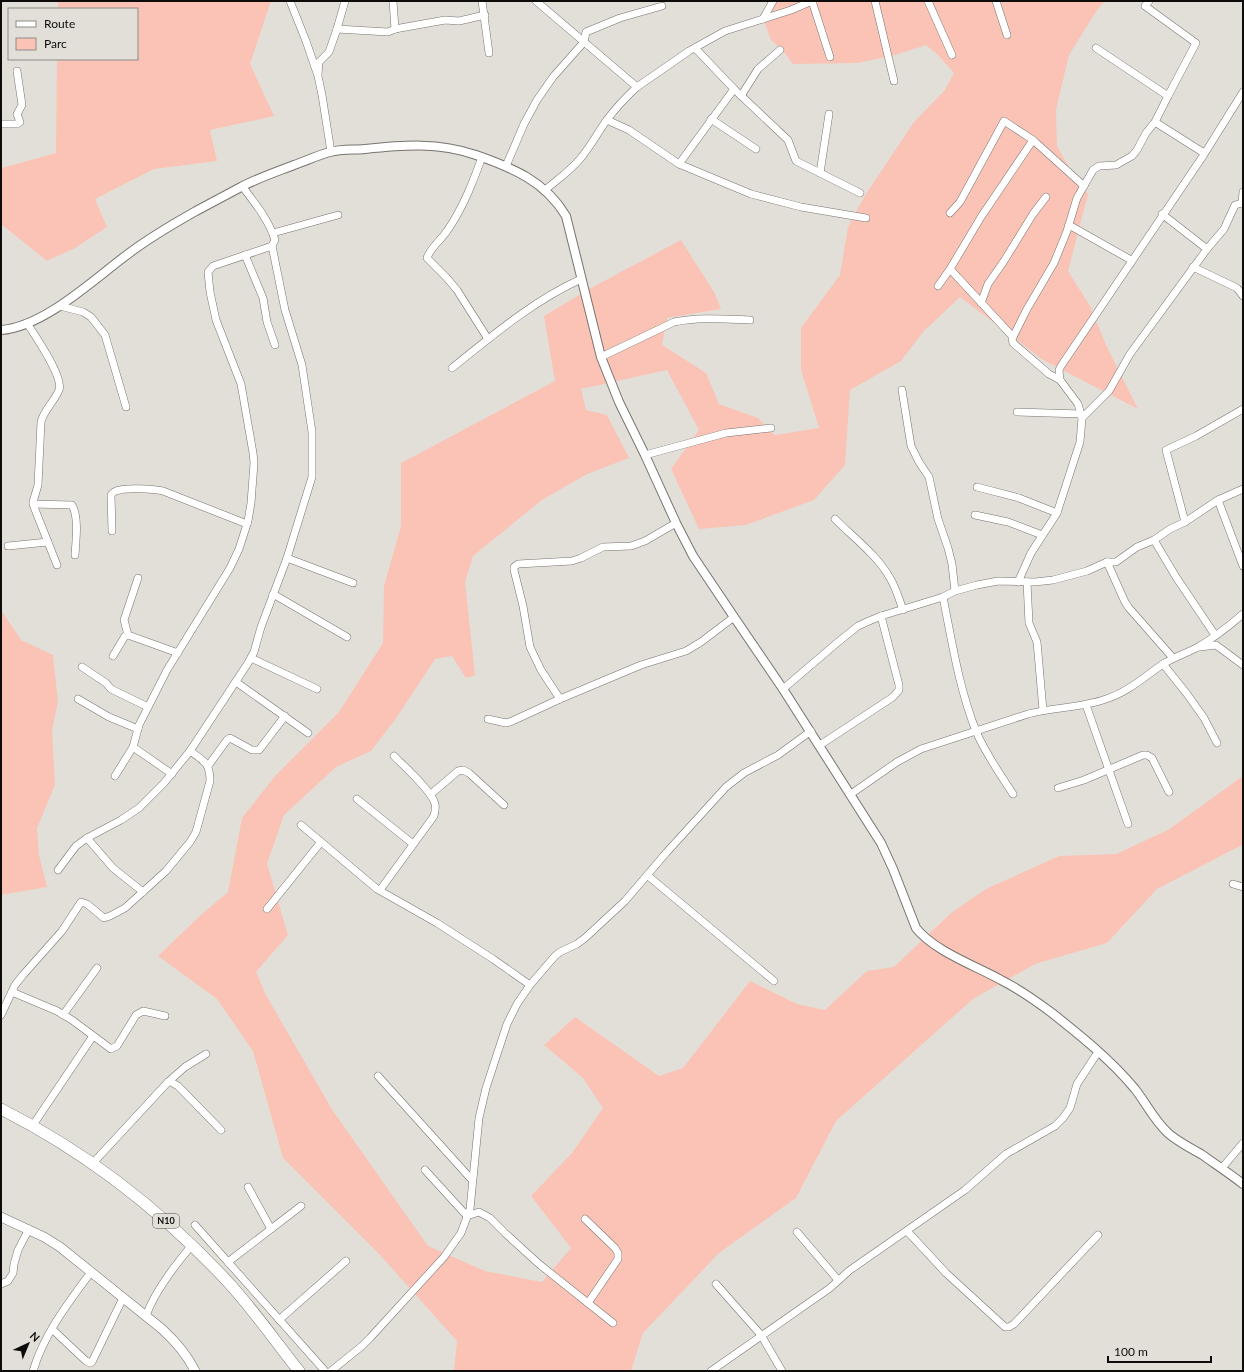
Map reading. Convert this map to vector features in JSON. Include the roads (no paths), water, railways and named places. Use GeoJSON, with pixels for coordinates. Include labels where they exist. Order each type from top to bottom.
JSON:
{"type":"FeatureCollection","features":[{"type":"Feature","properties":{"kind":"highway","name":"N10"},"geometry":{"type":"LineString","coordinates":[[1,1109],[33,1125],[93,1163],[154,1210],[227,1282],[251,1309],[299,1371]]}},
{"type":"Feature","properties":{"kind":"main road"},"geometry":{"type":"LineString","coordinates":[[1,1217],[29,1229],[60,1247],[162,1328],[185,1353],[195,1371]]}},
{"type":"Feature","properties":{"kind":"street"},"geometry":{"type":"LineString","coordinates":[[290,1],[306,40],[318,76],[331,152]]}},
{"type":"Feature","properties":{"kind":"street"},"geometry":{"type":"LineString","coordinates":[[318,76],[319,62],[329,52],[345,1]]}},
{"type":"Feature","properties":{"kind":"street"},"geometry":{"type":"LineString","coordinates":[[393,1],[395,29]]}},
{"type":"Feature","properties":{"kind":"street"},"geometry":{"type":"LineString","coordinates":[[482,1],[489,54]]}},
{"type":"Feature","properties":{"kind":"street"},"geometry":{"type":"LineString","coordinates":[[536,1],[637,87]]}},
{"type":"Feature","properties":{"kind":"street"},"geometry":{"type":"LineString","coordinates":[[763,19],[773,1]]}},
{"type":"Feature","properties":{"kind":"street"},"geometry":{"type":"LineString","coordinates":[[545,190],[580,160],[607,120],[637,87],[695,48],[725,31],[791,10],[812,1],[830,57]]}},
{"type":"Feature","properties":{"kind":"street"},"geometry":{"type":"LineString","coordinates":[[875,1],[894,81]]}},
{"type":"Feature","properties":{"kind":"street"},"geometry":{"type":"LineString","coordinates":[[928,1],[952,55]]}},
{"type":"Feature","properties":{"kind":"street"},"geometry":{"type":"LineString","coordinates":[[996,1],[1007,35]]}},
{"type":"Feature","properties":{"kind":"street"},"geometry":{"type":"LineString","coordinates":[[1018,582],[1026,562],[1057,513],[1080,442],[1082,416],[1076,400],[1060,380],[1049,374],[1014,343],[1012,339],[1027,308],[1054,263],[1069,225],[1077,198],[1093,170],[1096,167],[1116,165],[1132,156],[1137,150],[1146,133],[1155,122],[1196,43],[1145,6],[1149,1]]}},
{"type":"Feature","properties":{"kind":"street"},"geometry":{"type":"LineString","coordinates":[[506,166],[524,124],[537,100],[553,77],[584,42],[586,32],[620,18],[662,6]]}},
{"type":"Feature","properties":{"kind":"street"},"geometry":{"type":"LineString","coordinates":[[337,29],[388,32],[395,29],[445,20],[459,21],[485,15]]}},
{"type":"Feature","properties":{"kind":"street"},"geometry":{"type":"LineString","coordinates":[[695,48],[741,96],[788,140],[796,161],[860,193]]}},
{"type":"Feature","properties":{"kind":"street"},"geometry":{"type":"LineString","coordinates":[[1096,48],[1168,96]]}},
{"type":"Feature","properties":{"kind":"street"},"geometry":{"type":"LineString","coordinates":[[741,96],[758,69],[780,50]]}},
{"type":"Feature","properties":{"kind":"street"},"geometry":{"type":"LineString","coordinates":[[1,124],[17,124],[20,122],[17,114],[22,105],[17,71]]}},
{"type":"Feature","properties":{"kind":"street"},"geometry":{"type":"LineString","coordinates":[[679,164],[734,89]]}},
{"type":"Feature","properties":{"kind":"street"},"geometry":{"type":"LineString","coordinates":[[1060,380],[1059,370],[1061,366],[1204,153],[1243,92]]}},
{"type":"Feature","properties":{"kind":"street"},"geometry":{"type":"LineString","coordinates":[[820,173],[829,114]]}},
{"type":"Feature","properties":{"kind":"street"},"geometry":{"type":"LineString","coordinates":[[711,119],[756,149]]}},
{"type":"Feature","properties":{"kind":"street"},"geometry":{"type":"LineString","coordinates":[[607,120],[629,130],[679,164],[751,194],[801,207],[866,218]]}},
{"type":"Feature","properties":{"kind":"street"},"geometry":{"type":"LineString","coordinates":[[950,213],[960,202],[1004,121],[1033,140],[1084,186]]}},
{"type":"Feature","properties":{"kind":"street"},"geometry":{"type":"LineString","coordinates":[[1155,122],[1204,153]]}},
{"type":"Feature","properties":{"kind":"street"},"geometry":{"type":"LineString","coordinates":[[938,286],[981,217],[1033,140]]}},
{"type":"Feature","properties":{"kind":"street"},"geometry":{"type":"LineString","coordinates":[[1,330],[11,330],[60,306],[151,237],[242,186],[331,152],[406,145],[432,145],[464,151],[521,173],[545,190],[559,204],[566,216],[601,357],[619,402],[693,556],[811,731],[881,843],[916,928],[921,935],[951,954],[1000,979],[1051,1013],[1123,1075],[1168,1133],[1222,1168],[1243,1184]]}},
{"type":"Feature","properties":{"kind":"street"},"geometry":{"type":"LineString","coordinates":[[482,157],[470,189],[458,212],[448,230],[427,258],[457,290],[488,339]]}},
{"type":"Feature","properties":{"kind":"street"},"geometry":{"type":"LineString","coordinates":[[58,870],[76,846],[139,808],[172,774],[190,751],[236,682],[251,658],[287,558],[312,477],[312,432],[302,365],[285,310],[272,246],[275,240],[273,233],[255,203],[242,186]]}},
{"type":"Feature","properties":{"kind":"street"},"geometry":{"type":"LineString","coordinates":[[1017,412],[1082,416],[1109,391],[1130,354],[1193,267],[1224,229],[1235,206],[1242,203],[1243,192]]}},
{"type":"Feature","properties":{"kind":"street"},"geometry":{"type":"LineString","coordinates":[[981,303],[988,284],[1046,196]]}},
{"type":"Feature","properties":{"kind":"street"},"geometry":{"type":"LineString","coordinates":[[1162,214],[1207,249]]}},
{"type":"Feature","properties":{"kind":"street"},"geometry":{"type":"LineString","coordinates":[[273,233],[338,216]]}},
{"type":"Feature","properties":{"kind":"street"},"geometry":{"type":"LineString","coordinates":[[1069,225],[1131,260]]}},
{"type":"Feature","properties":{"kind":"street"},"geometry":{"type":"LineString","coordinates":[[114,776],[133,747],[138,729],[167,670],[230,568],[239,549],[247,524],[253,485],[253,453],[241,384],[216,320],[208,272],[212,266],[272,246]]}},
{"type":"Feature","properties":{"kind":"street"},"geometry":{"type":"LineString","coordinates":[[245,255],[263,298],[267,322],[275,345]]}},
{"type":"Feature","properties":{"kind":"street"},"geometry":{"type":"LineString","coordinates":[[1193,267],[1237,288],[1243,296]]}},
{"type":"Feature","properties":{"kind":"street"},"geometry":{"type":"LineString","coordinates":[[950,269],[1013,337]]}},
{"type":"Feature","properties":{"kind":"street"},"geometry":{"type":"LineString","coordinates":[[452,368],[537,303],[559,289],[581,279]]}},
{"type":"Feature","properties":{"kind":"street"},"geometry":{"type":"LineString","coordinates":[[60,306],[83,312],[91,317],[105,335],[126,407]]}},
{"type":"Feature","properties":{"kind":"street"},"geometry":{"type":"LineString","coordinates":[[601,357],[674,322],[714,318],[750,320]]}},
{"type":"Feature","properties":{"kind":"street"},"geometry":{"type":"LineString","coordinates":[[27,323],[48,357],[59,380],[60,386],[58,392],[42,415],[38,485],[34,504],[57,565]]}},
{"type":"Feature","properties":{"kind":"street"},"geometry":{"type":"LineString","coordinates":[[902,390],[911,446],[929,477],[938,519],[952,564],[955,591]]}},
{"type":"Feature","properties":{"kind":"street"},"geometry":{"type":"LineString","coordinates":[[1185,522],[1166,450],[1196,436],[1243,409]]}},
{"type":"Feature","properties":{"kind":"street"},"geometry":{"type":"LineString","coordinates":[[645,455],[726,433],[771,428]]}},
{"type":"Feature","properties":{"kind":"street"},"geometry":{"type":"LineString","coordinates":[[977,487],[1019,498],[1057,513]]}},
{"type":"Feature","properties":{"kind":"street"},"geometry":{"type":"LineString","coordinates":[[112,531],[111,495],[116,491],[126,490],[155,489],[163,491],[247,524]]}},
{"type":"Feature","properties":{"kind":"street"},"geometry":{"type":"LineString","coordinates":[[783,689],[858,626],[881,616],[977,585],[998,581],[1027,582],[1053,580],[1087,571],[1107,562],[1116,562],[1137,547],[1154,540],[1170,528],[1185,522],[1218,500],[1243,489]]}},
{"type":"Feature","properties":{"kind":"street"},"geometry":{"type":"LineString","coordinates":[[1218,500],[1243,566]]}},
{"type":"Feature","properties":{"kind":"street"},"geometry":{"type":"LineString","coordinates":[[34,504],[72,504],[76,517],[76,555]]}},
{"type":"Feature","properties":{"kind":"street"},"geometry":{"type":"LineString","coordinates":[[975,515],[1008,522],[1042,535]]}},
{"type":"Feature","properties":{"kind":"street"},"geometry":{"type":"LineString","coordinates":[[835,519],[876,558],[884,568],[891,580],[903,610]]}},
{"type":"Feature","properties":{"kind":"street"},"geometry":{"type":"LineString","coordinates":[[560,699],[541,670],[530,648],[523,606],[514,567],[518,564],[572,561],[603,547],[631,546],[645,541],[676,523]]}},
{"type":"Feature","properties":{"kind":"street"},"geometry":{"type":"LineString","coordinates":[[1154,540],[1176,576],[1216,635]]}},
{"type":"Feature","properties":{"kind":"street"},"geometry":{"type":"LineString","coordinates":[[8,546],[48,542]]}},
{"type":"Feature","properties":{"kind":"street"},"geometry":{"type":"LineString","coordinates":[[287,558],[353,583]]}},
{"type":"Feature","properties":{"kind":"street"},"geometry":{"type":"LineString","coordinates":[[1107,562],[1129,608],[1173,658]]}},
{"type":"Feature","properties":{"kind":"street"},"geometry":{"type":"LineString","coordinates":[[128,634],[124,620],[138,578]]}},
{"type":"Feature","properties":{"kind":"street"},"geometry":{"type":"LineString","coordinates":[[1027,582],[1029,623],[1038,642],[1043,710]]}},
{"type":"Feature","properties":{"kind":"street"},"geometry":{"type":"LineString","coordinates":[[273,594],[347,637]]}},
{"type":"Feature","properties":{"kind":"street"},"geometry":{"type":"LineString","coordinates":[[943,597],[962,684],[976,732],[1013,794]]}},
{"type":"Feature","properties":{"kind":"street"},"geometry":{"type":"LineString","coordinates":[[851,794],[897,762],[921,749],[1043,710],[1086,705],[1106,699],[1128,689],[1173,658],[1198,647],[1243,614]]}},
{"type":"Feature","properties":{"kind":"street"},"geometry":{"type":"LineString","coordinates":[[820,745],[892,697],[898,690],[899,685],[881,616]]}},
{"type":"Feature","properties":{"kind":"street"},"geometry":{"type":"LineString","coordinates":[[488,719],[506,723],[510,722],[641,665],[686,651],[702,642],[734,617]]}},
{"type":"Feature","properties":{"kind":"street"},"geometry":{"type":"LineString","coordinates":[[128,634],[178,652]]}},
{"type":"Feature","properties":{"kind":"street"},"geometry":{"type":"LineString","coordinates":[[113,656],[125,636],[128,634]]}},
{"type":"Feature","properties":{"kind":"street"},"geometry":{"type":"LineString","coordinates":[[1198,647],[1216,645],[1243,665]]}},
{"type":"Feature","properties":{"kind":"street"},"geometry":{"type":"LineString","coordinates":[[251,658],[316,689]]}},
{"type":"Feature","properties":{"kind":"street"},"geometry":{"type":"LineString","coordinates":[[1163,664],[1204,718],[1217,743]]}},
{"type":"Feature","properties":{"kind":"street"},"geometry":{"type":"LineString","coordinates":[[82,667],[106,682],[111,689],[148,707]]}},
{"type":"Feature","properties":{"kind":"street"},"geometry":{"type":"LineString","coordinates":[[236,682],[308,733]]}},
{"type":"Feature","properties":{"kind":"street"},"geometry":{"type":"LineString","coordinates":[[78,699],[109,717],[138,729]]}},
{"type":"Feature","properties":{"kind":"street"},"geometry":{"type":"LineString","coordinates":[[1086,705],[1128,824]]}},
{"type":"Feature","properties":{"kind":"street"},"geometry":{"type":"LineString","coordinates":[[208,766],[230,738],[252,750],[259,750],[285,716]]}},
{"type":"Feature","properties":{"kind":"street"},"geometry":{"type":"LineString","coordinates":[[331,1371],[362,1346],[444,1256],[461,1232],[470,1209],[478,1118],[486,1088],[507,1024],[516,1004],[530,985],[560,952],[577,944],[585,938],[625,901],[711,804],[736,779],[744,772],[778,755],[811,731]]}},
{"type":"Feature","properties":{"kind":"street"},"geometry":{"type":"LineString","coordinates":[[133,747],[172,774]]}},
{"type":"Feature","properties":{"kind":"street"},"geometry":{"type":"LineString","coordinates":[[1,1016],[22,975],[62,931],[81,902],[87,904],[104,918],[125,908],[166,871],[194,837],[210,781],[210,772],[204,761],[190,751]]}},
{"type":"Feature","properties":{"kind":"street"},"geometry":{"type":"LineString","coordinates":[[1058,788],[1084,780],[1143,755],[1147,755],[1152,758],[1169,792]]}},
{"type":"Feature","properties":{"kind":"street"},"geometry":{"type":"LineString","coordinates":[[380,890],[434,816],[436,808],[431,794],[394,756]]}},
{"type":"Feature","properties":{"kind":"street"},"geometry":{"type":"LineString","coordinates":[[431,794],[458,771],[463,770],[469,773],[504,806]]}},
{"type":"Feature","properties":{"kind":"street"},"geometry":{"type":"LineString","coordinates":[[357,799],[414,844]]}},
{"type":"Feature","properties":{"kind":"street"},"geometry":{"type":"LineString","coordinates":[[301,825],[380,890],[438,923],[530,985]]}},
{"type":"Feature","properties":{"kind":"street"},"geometry":{"type":"LineString","coordinates":[[87,838],[113,868],[142,892]]}},
{"type":"Feature","properties":{"kind":"street"},"geometry":{"type":"LineString","coordinates":[[267,909],[321,842]]}},
{"type":"Feature","properties":{"kind":"street"},"geometry":{"type":"LineString","coordinates":[[647,875],[774,981]]}},
{"type":"Feature","properties":{"kind":"street"},"geometry":{"type":"LineString","coordinates":[[1233,884],[1243,887]]}},
{"type":"Feature","properties":{"kind":"street"},"geometry":{"type":"LineString","coordinates":[[63,1015],[97,968]]}},
{"type":"Feature","properties":{"kind":"street"},"geometry":{"type":"LineString","coordinates":[[12,992],[63,1015],[111,1049],[117,1046],[139,1012],[143,1011],[165,1016]]}},
{"type":"Feature","properties":{"kind":"street"},"geometry":{"type":"LineString","coordinates":[[33,1125],[93,1036]]}},
{"type":"Feature","properties":{"kind":"street"},"geometry":{"type":"LineString","coordinates":[[713,1370],[850,1270],[972,1185],[1006,1154],[1055,1126],[1070,1108],[1080,1078],[1098,1052]]}},
{"type":"Feature","properties":{"kind":"street"},"geometry":{"type":"LineString","coordinates":[[93,1163],[168,1082],[185,1067],[206,1054]]}},
{"type":"Feature","properties":{"kind":"street"},"geometry":{"type":"LineString","coordinates":[[378,1076],[472,1180]]}},
{"type":"Feature","properties":{"kind":"street"},"geometry":{"type":"LineString","coordinates":[[168,1082],[178,1086],[221,1130]]}},
{"type":"Feature","properties":{"kind":"street"},"geometry":{"type":"LineString","coordinates":[[1222,1168],[1243,1143]]}},
{"type":"Feature","properties":{"kind":"street"},"geometry":{"type":"LineString","coordinates":[[425,1170],[467,1216]]}},
{"type":"Feature","properties":{"kind":"street"},"geometry":{"type":"LineString","coordinates":[[248,1187],[271,1229]]}},
{"type":"Feature","properties":{"kind":"street"},"geometry":{"type":"LineString","coordinates":[[228,1262],[301,1206]]}},
{"type":"Feature","properties":{"kind":"street"},"geometry":{"type":"LineString","coordinates":[[467,1216],[479,1212],[490,1218],[539,1264],[613,1322]]}},
{"type":"Feature","properties":{"kind":"street"},"geometry":{"type":"LineString","coordinates":[[585,1219],[615,1248],[618,1253],[618,1259],[588,1303]]}},
{"type":"Feature","properties":{"kind":"street"},"geometry":{"type":"LineString","coordinates":[[195,1225],[325,1371]]}},
{"type":"Feature","properties":{"kind":"street"},"geometry":{"type":"LineString","coordinates":[[1,1284],[8,1281],[13,1273],[18,1250],[29,1229]]}},
{"type":"Feature","properties":{"kind":"street"},"geometry":{"type":"LineString","coordinates":[[907,1231],[946,1273],[1005,1327],[1009,1327],[1014,1324],[1098,1235]]}},
{"type":"Feature","properties":{"kind":"street"},"geometry":{"type":"LineString","coordinates":[[797,1232],[838,1280]]}},
{"type":"Feature","properties":{"kind":"street"},"geometry":{"type":"LineString","coordinates":[[146,1316],[150,1304],[178,1262],[192,1246]]}},
{"type":"Feature","properties":{"kind":"street"},"geometry":{"type":"LineString","coordinates":[[279,1320],[346,1261]]}},
{"type":"Feature","properties":{"kind":"street"},"geometry":{"type":"LineString","coordinates":[[33,1371],[38,1354],[52,1328],[91,1272]]}},
{"type":"Feature","properties":{"kind":"street"},"geometry":{"type":"LineString","coordinates":[[716,1284],[761,1335],[782,1371]]}},
{"type":"Feature","properties":{"kind":"street"},"geometry":{"type":"LineString","coordinates":[[52,1328],[86,1361],[90,1363],[92,1362],[123,1298]]}}]}
